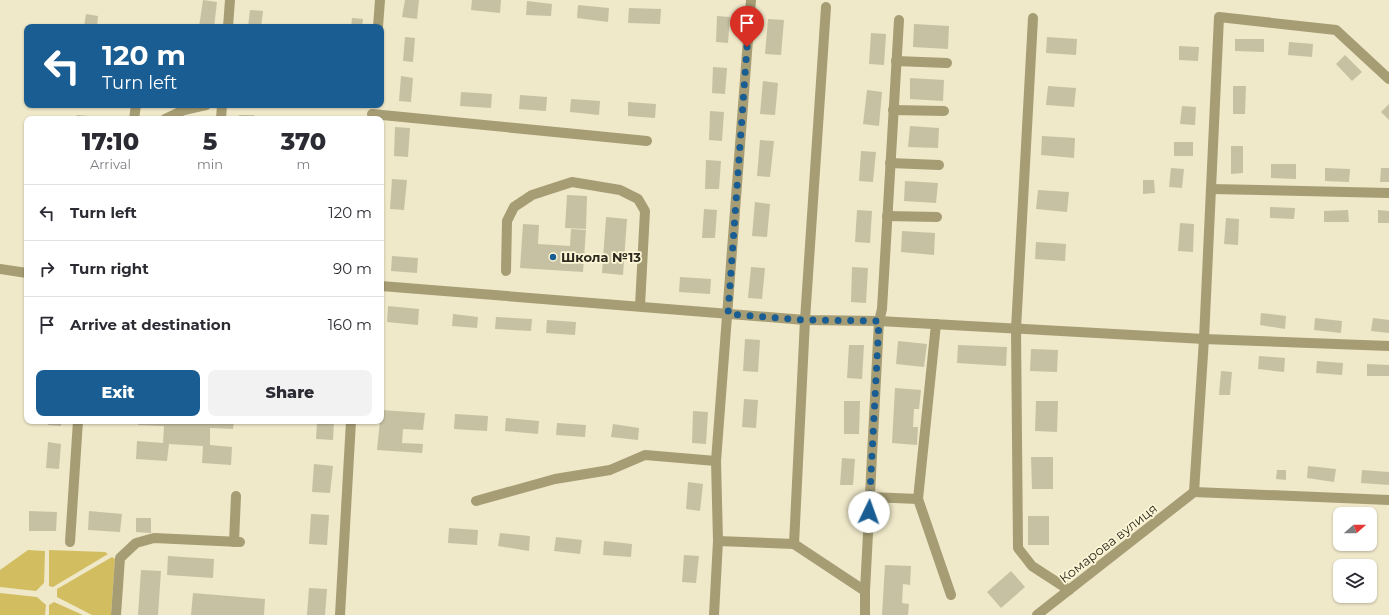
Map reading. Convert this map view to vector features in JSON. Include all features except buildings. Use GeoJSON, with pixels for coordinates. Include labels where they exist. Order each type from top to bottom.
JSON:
{"type":"FeatureCollection","features":[{"type":"Feature","properties":{"kind":"street"},"geometry":{"type":"LineString","coordinates":[[228,24],[230,0]]}},
{"type":"Feature","properties":{"kind":"street"},"geometry":{"type":"LineString","coordinates":[[378,24],[380,0]]}},
{"type":"Feature","properties":{"kind":"street"},"geometry":{"type":"LineString","coordinates":[[714,615],[718,541],[716,461],[751,0]]}},
{"type":"Feature","properties":{"kind":"street"},"geometry":{"type":"LineString","coordinates":[[794,544],[805,320],[826,7]]}},
{"type":"Feature","properties":{"kind":"street"},"geometry":{"type":"LineString","coordinates":[[1389,79],[1336,30],[1219,17],[1204,339],[1194,492],[1389,500]]}},
{"type":"Feature","properties":{"kind":"street"},"geometry":{"type":"LineString","coordinates":[[1033,18],[1016,329],[1018,548],[1032,566],[1069,590]]}},
{"type":"Feature","properties":{"kind":"street"},"geometry":{"type":"LineString","coordinates":[[865,615],[879,321],[882,309],[898,20]]}},
{"type":"Feature","properties":{"kind":"street"},"geometry":{"type":"LineString","coordinates":[[896,61],[947,63]]}},
{"type":"Feature","properties":{"kind":"street"},"geometry":{"type":"LineString","coordinates":[[171,116],[193,108]]}},
{"type":"Feature","properties":{"kind":"street"},"geometry":{"type":"LineString","coordinates":[[894,110],[944,111]]}},
{"type":"Feature","properties":{"kind":"street"},"geometry":{"type":"LineString","coordinates":[[372,113],[647,141]]}},
{"type":"Feature","properties":{"kind":"street"},"geometry":{"type":"LineString","coordinates":[[890,163],[939,165]]}},
{"type":"Feature","properties":{"kind":"street"},"geometry":{"type":"LineString","coordinates":[[506,271],[508,221],[514,207],[532,195],[572,182],[620,190],[638,199],[645,210],[640,306]]}},
{"type":"Feature","properties":{"kind":"street"},"geometry":{"type":"LineString","coordinates":[[1211,189],[1389,193]]}},
{"type":"Feature","properties":{"kind":"street"},"geometry":{"type":"LineString","coordinates":[[887,216],[937,217]]}},
{"type":"Feature","properties":{"kind":"street"},"geometry":{"type":"LineString","coordinates":[[0,269],[24,273]]}},
{"type":"Feature","properties":{"kind":"street"},"geometry":{"type":"LineString","coordinates":[[384,286],[805,320],[879,321],[1204,339],[1389,346]]}},
{"type":"Feature","properties":{"kind":"street"},"geometry":{"type":"LineString","coordinates":[[936,324],[918,499],[951,595]]}},
{"type":"Feature","properties":{"kind":"street"},"geometry":{"type":"LineString","coordinates":[[70,542],[78,424]]}},
{"type":"Feature","properties":{"kind":"street"},"geometry":{"type":"LineString","coordinates":[[340,615],[351,424]]}},
{"type":"Feature","properties":{"kind":"street"},"geometry":{"type":"LineString","coordinates":[[476,501],[555,479],[610,470],[645,455],[716,461]]}},
{"type":"Feature","properties":{"kind":"street","name":"Комарова вулиця"},"geometry":{"type":"LineString","coordinates":[[1038,615],[1194,492]]}},
{"type":"Feature","properties":{"kind":"street"},"geometry":{"type":"LineString","coordinates":[[116,615],[120,558],[136,543],[154,538],[237,542],[236,496]]}},
{"type":"Feature","properties":{"kind":"street"},"geometry":{"type":"LineString","coordinates":[[870,497],[918,499]]}},
{"type":"Feature","properties":{"kind":"street"},"geometry":{"type":"LineString","coordinates":[[718,541],[794,544],[865,591]]}},
{"type":"Feature","properties":{"kind":"shaded area"},"geometry":{"type":"Polygon","coordinates":[[[28,550],[45,551],[44,583],[36,591],[0,587],[0,570],[28,550]]]}},
{"type":"Feature","properties":{"kind":"shaded area"},"geometry":{"type":"Polygon","coordinates":[[[49,550],[105,552],[108,554],[53,587],[49,586],[49,550]]]}},
{"type":"Feature","properties":{"kind":"shaded area"},"geometry":{"type":"Polygon","coordinates":[[[112,557],[115,559],[111,615],[92,615],[57,597],[57,589],[112,557]]]}},
{"type":"Feature","properties":{"kind":"shaded area"},"geometry":{"type":"Polygon","coordinates":[[[0,593],[37,597],[46,605],[45,615],[0,615],[0,593]]]}},
{"type":"Feature","properties":{"kind":"shaded area"},"geometry":{"type":"Polygon","coordinates":[[[54,602],[83,615],[49,615],[49,605],[54,602]]]}},
{"type":"Feature","properties":{"kind":"place","name":"Школа №13"},"geometry":{"type":"Point","coordinates":[553,257]}},
{"type":"Feature","properties":{"kind":"route"},"geometry":{"type":"LineString","coordinates":[[747,47],[728,314],[805,320],[879,321],[869,512]]}}]}
